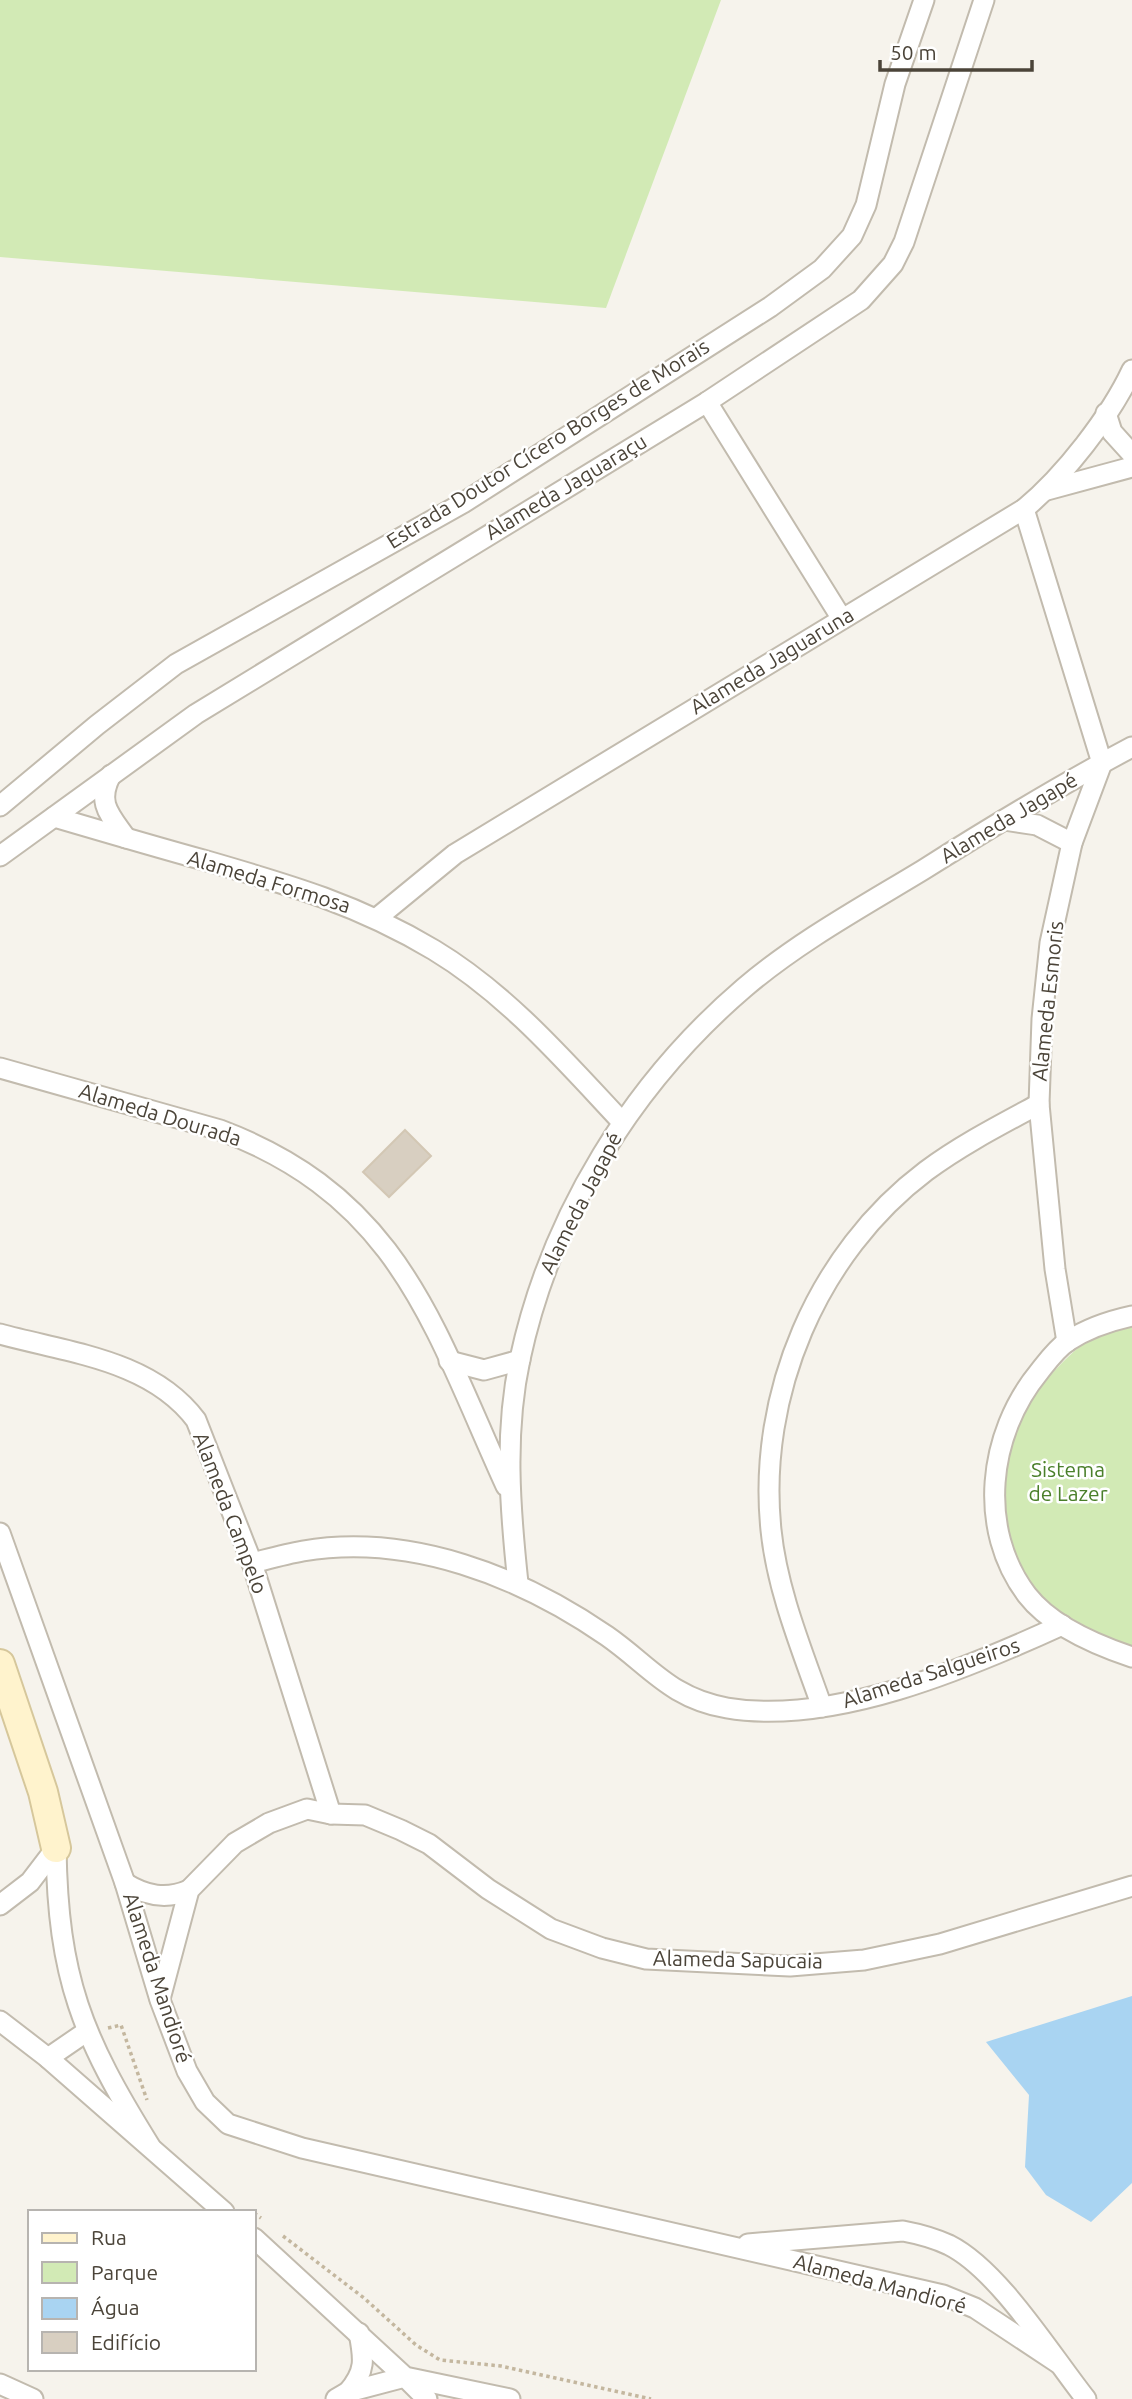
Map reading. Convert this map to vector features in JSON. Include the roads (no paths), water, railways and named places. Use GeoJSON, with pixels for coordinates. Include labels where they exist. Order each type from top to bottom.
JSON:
{"type":"FeatureCollection","features":[{"type":"Feature","properties":{"kind":"street","name":"Estrada Doutor Cícero Borges de Morais"},"geometry":{"type":"LineString","coordinates":[[0,806],[97,725],[176,664],[463,503],[770,307],[822,269],[852,236],[866,205],[895,85],[924,0]]}},
{"type":"Feature","properties":{"kind":"street","name":"Alameda Jaguaraçu"},"geometry":{"type":"LineString","coordinates":[[0,856],[196,714],[324,633],[707,402],[861,300],[893,264],[921,196],[984,0]]}},
{"type":"Feature","properties":{"kind":"street","name":"Alameda Jaguaruna"},"geometry":{"type":"LineString","coordinates":[[377,918],[456,854],[1024,509],[1047,490],[1106,413],[1132,370]]}},
{"type":"Feature","properties":{"kind":"street"},"geometry":{"type":"LineString","coordinates":[[707,402],[842,619]]}},
{"type":"Feature","properties":{"kind":"street"},"geometry":{"type":"LineString","coordinates":[[1106,413],[1118,442],[1132,454]]}},
{"type":"Feature","properties":{"kind":"street"},"geometry":{"type":"LineString","coordinates":[[1047,490],[1132,467]]}},
{"type":"Feature","properties":{"kind":"street"},"geometry":{"type":"LineString","coordinates":[[1024,509],[1102,763]]}},
{"type":"Feature","properties":{"kind":"street","name":"Alameda Jagapé"},"geometry":{"type":"LineString","coordinates":[[518,1583],[509,1453],[520,1360],[541,1283],[563,1231],[622,1122],[698,1031],[745,987],[810,939],[1004,820],[1132,747]]}},
{"type":"Feature","properties":{"kind":"street","name":"Alameda Esmoris"},"geometry":{"type":"LineString","coordinates":[[1066,1342],[1055,1269],[1039,1104],[1042,1019],[1050,943],[1072,842],[1102,763]]}},
{"type":"Feature","properties":{"kind":"street"},"geometry":{"type":"LineString","coordinates":[[111,775],[103,791],[106,809],[126,838]]}},
{"type":"Feature","properties":{"kind":"street","name":"Alameda Formosa"},"geometry":{"type":"LineString","coordinates":[[54,817],[313,892],[377,918],[436,951],[491,991],[538,1032],[622,1122]]}},
{"type":"Feature","properties":{"kind":"street"},"geometry":{"type":"LineString","coordinates":[[1004,820],[1037,825],[1072,842]]}},
{"type":"Feature","properties":{"kind":"street","name":"Alameda Dourada"},"geometry":{"type":"LineString","coordinates":[[0,1068],[220,1130],[255,1143],[329,1191],[366,1224],[401,1266],[434,1323],[510,1494]]}},
{"type":"Feature","properties":{"kind":"street"},"geometry":{"type":"LineString","coordinates":[[822,1707],[784,1591],[771,1530],[769,1472],[774,1426],[790,1362],[813,1306],[841,1260],[883,1209],[924,1173],[962,1146],[1039,1104]]}},
{"type":"Feature","properties":{"kind":"street"},"geometry":{"type":"LineString","coordinates":[[1132,1316],[1102,1323],[1066,1342],[1026,1387],[1010,1416],[995,1461],[1000,1538],[1016,1577],[1028,1597],[1062,1625],[1132,1657]]}},
{"type":"Feature","properties":{"kind":"street","name":"Alameda Campelo"},"geometry":{"type":"LineString","coordinates":[[0,1334],[141,1373],[182,1402],[196,1420],[251,1563],[331,1814]]}},
{"type":"Feature","properties":{"kind":"street"},"geometry":{"type":"LineString","coordinates":[[449,1361],[484,1370],[520,1360]]}},
{"type":"Feature","properties":{"kind":"street","name":"Alameda Mandioré"},"geometry":{"type":"LineString","coordinates":[[0,1533],[125,1883],[160,2000],[187,2071],[205,2102],[228,2124],[302,2148],[932,2292],[975,2308],[1058,2363]]}},
{"type":"Feature","properties":{"kind":"street","name":"Alameda Salgueiros"},"geometry":{"type":"LineString","coordinates":[[251,1563],[304,1551],[349,1548],[398,1551],[454,1561],[518,1583],[571,1612],[610,1638],[654,1677],[702,1702],[728,1708],[763,1711],[822,1707],[867,1698],[993,1657],[1062,1625]]}},
{"type":"Feature","properties":{"kind":"street"},"geometry":{"type":"LineString","coordinates":[[0,1664],[43,1792],[56,1848],[57,1910],[64,1960],[89,2038],[113,2088],[150,2146]]}},
{"type":"Feature","properties":{"kind":"street","name":"Alameda Sapucaia"},"geometry":{"type":"LineString","coordinates":[[189,1890],[236,1843],[269,1823],[307,1808],[331,1814],[365,1815],[401,1830],[429,1844],[488,1889],[551,1929],[602,1948],[646,1959],[790,1966],[864,1960],[940,1944],[1132,1886]]}},
{"type":"Feature","properties":{"kind":"street"},"geometry":{"type":"LineString","coordinates":[[0,1905],[30,1882],[56,1848]]}},
{"type":"Feature","properties":{"kind":"street"},"geometry":{"type":"LineString","coordinates":[[125,1883],[142,1893],[158,1896],[177,1895],[189,1890]]}},
{"type":"Feature","properties":{"kind":"street"},"geometry":{"type":"LineString","coordinates":[[160,2000],[189,1890]]}},
{"type":"Feature","properties":{"kind":"street"},"geometry":{"type":"LineString","coordinates":[[0,2021],[48,2058],[222,2210]]}},
{"type":"Feature","properties":{"kind":"street"},"geometry":{"type":"LineString","coordinates":[[48,2058],[89,2038]]}},
{"type":"Feature","properties":{"kind":"street"},"geometry":{"type":"LineString","coordinates":[[259,2230],[427,2399]]}},
{"type":"Feature","properties":{"kind":"street","name":"Alameda Mandioré"},"geometry":{"type":"LineString","coordinates":[[730,2245],[903,2231],[928,2236],[952,2247],[976,2264],[1086,2399]]}},
{"type":"Feature","properties":{"kind":"street"},"geometry":{"type":"LineString","coordinates":[[830,2269],[833,2238]]}},
{"type":"Feature","properties":{"kind":"street"},"geometry":{"type":"LineString","coordinates":[[975,2308],[987,2297],[993,2282]]}},
{"type":"Feature","properties":{"kind":"street"},"geometry":{"type":"LineString","coordinates":[[342,2395],[362,2376],[363,2352],[359,2333]]}},
{"type":"Feature","properties":{"kind":"street"},"geometry":{"type":"LineString","coordinates":[[342,2395],[405,2377],[500,2398]]}},
{"type":"Feature","properties":{"kind":"street"},"geometry":{"type":"LineString","coordinates":[[0,2384],[33,2399]]}},
{"type":"Feature","properties":{"kind":"water"},"geometry":{"type":"Polygon","coordinates":[[[1132,1996],[1132,2183],[1091,2222],[1046,2195],[1025,2167],[1029,2095],[986,2042],[1132,1996]]]}},
{"type":"Feature","properties":{"kind":"park label","name":"Sistema de Lazer"},"geometry":{"type":"Point","coordinates":[1068,1482]}}]}
